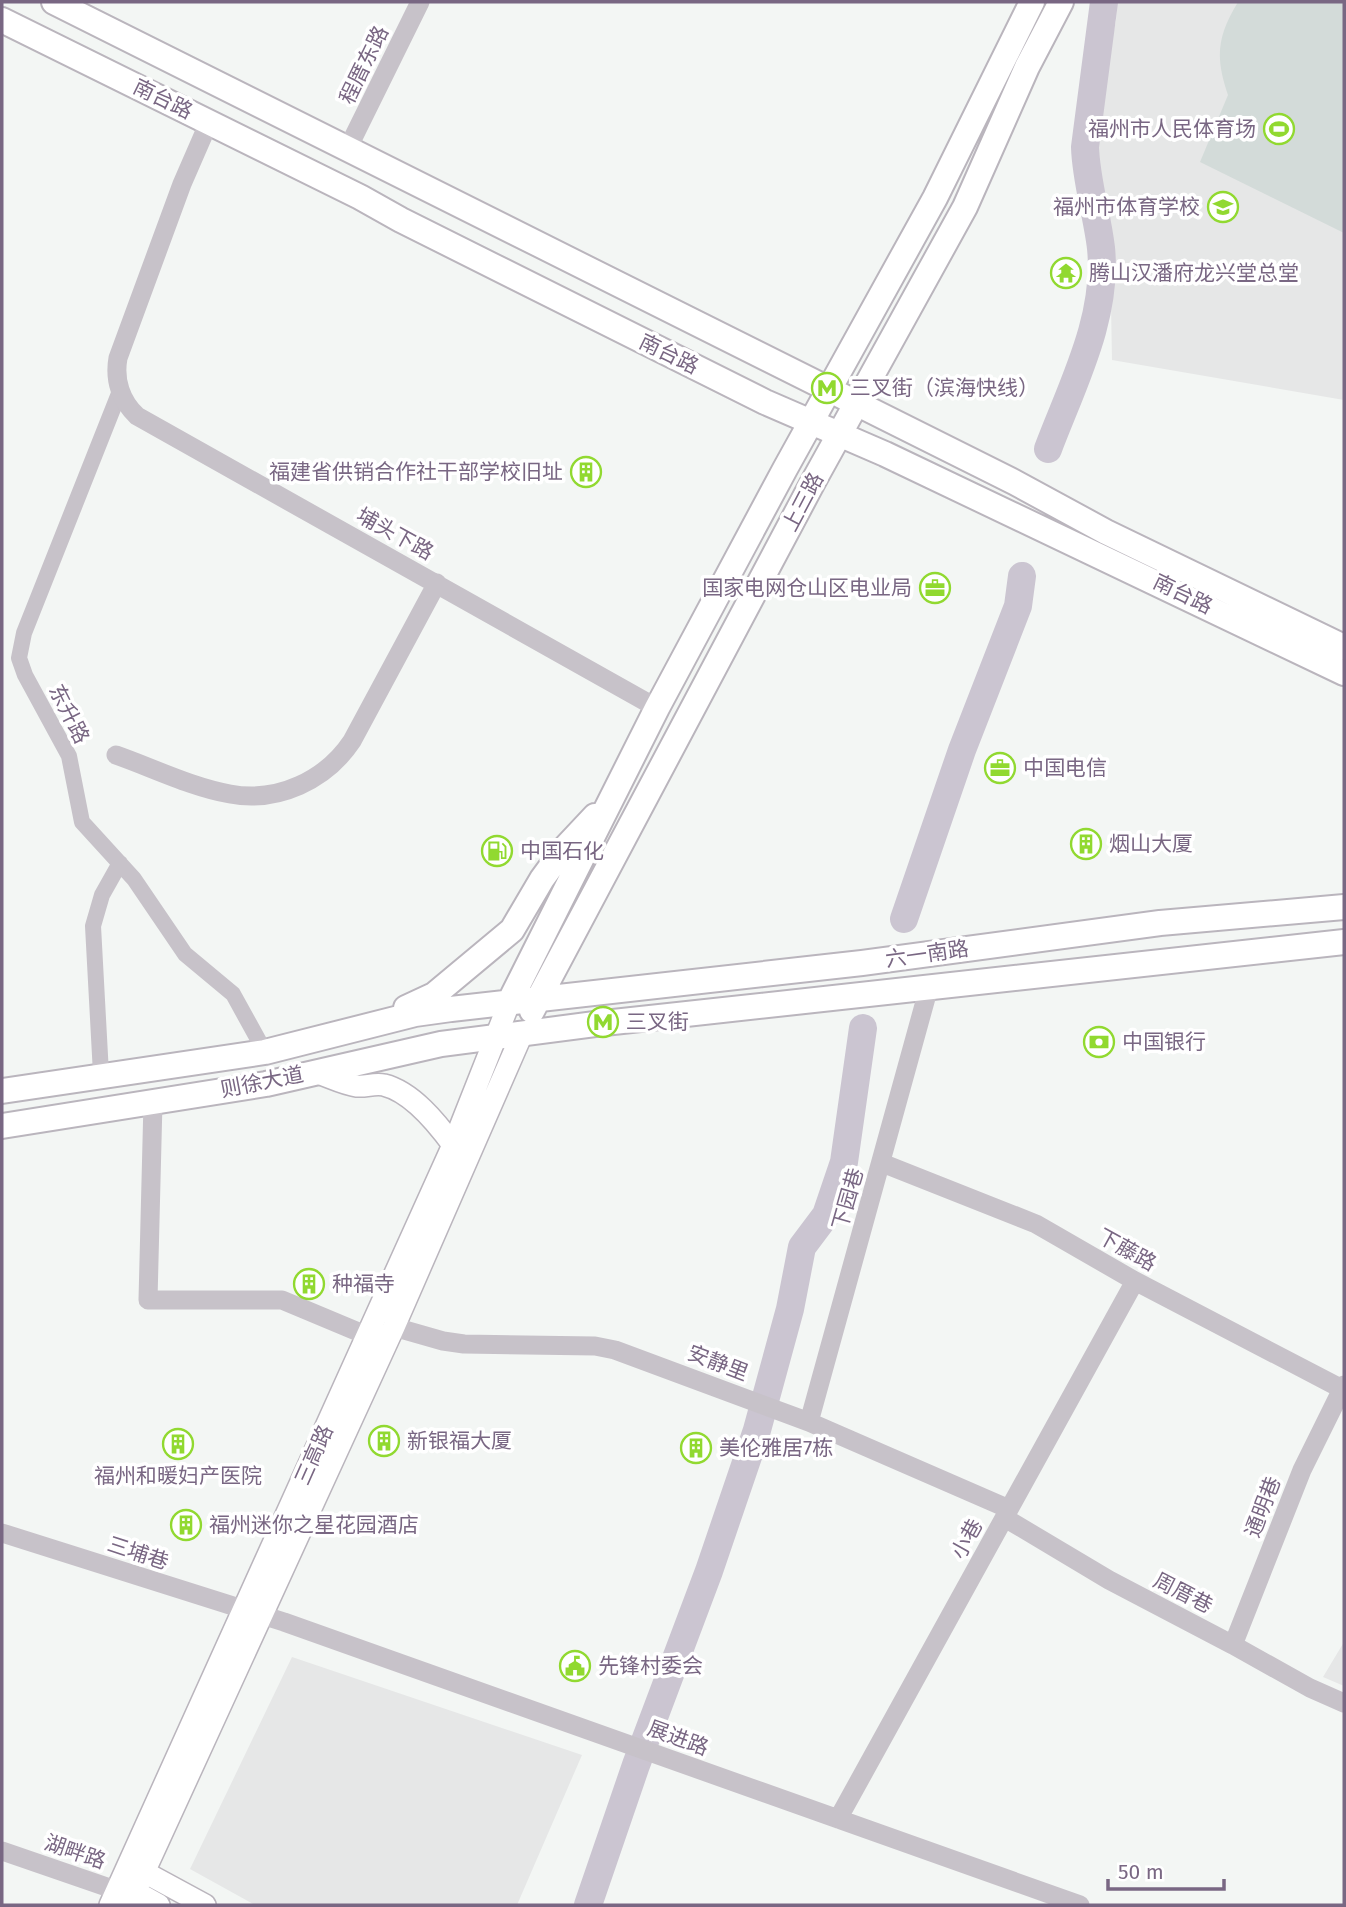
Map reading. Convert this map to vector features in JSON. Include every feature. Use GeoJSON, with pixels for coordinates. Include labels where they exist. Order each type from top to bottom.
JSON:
{"type":"FeatureCollection","features":[{"type":"Feature","properties":{"kind":"main road","name":"南台路"},"geometry":{"type":"LineString","coordinates":[[54,2],[858,403],[1106,532],[1344,647]]}},
{"type":"Feature","properties":{"kind":"main road","name":"上三路"},"geometry":{"type":"LineString","coordinates":[[510,1001],[657,708],[935,198],[1032,2]]}},
{"type":"Feature","properties":{"kind":"main road","name":"上三路"},"geometry":{"type":"LineString","coordinates":[[522,1034],[537,1000],[840,434],[965,207],[1027,67],[1061,2]]}},
{"type":"Feature","properties":{"kind":"main road","name":"南台路"},"geometry":{"type":"LineString","coordinates":[[2,20],[755,396],[1100,555],[1344,673]]}},
{"type":"Feature","properties":{"kind":"main road"},"geometry":{"type":"LineString","coordinates":[[322,1037],[425,1001],[499,942],[512,930],[542,879],[564,849],[615,795]]}},
{"type":"Feature","properties":{"kind":"main road","name":"六一南路"},"geometry":{"type":"LineString","coordinates":[[510,1001],[862,963],[1160,923],[1344,907]]}},
{"type":"Feature","properties":{"kind":"main road","name":"六一南路"},"geometry":{"type":"LineString","coordinates":[[522,1034],[609,1022],[1344,942]]}},
{"type":"Feature","properties":{"kind":"main road","name":"则徐大道"},"geometry":{"type":"LineString","coordinates":[[2,1091],[101,1074],[265,1052],[415,1014],[510,1001]]}},
{"type":"Feature","properties":{"kind":"main road","name":"三高路"},"geometry":{"type":"LineString","coordinates":[[124,1895],[252,1613],[368,1336],[453,1145],[510,1001]]}},
{"type":"Feature","properties":{"kind":"main road","name":"则徐大道"},"geometry":{"type":"LineString","coordinates":[[2,1126],[265,1084],[441,1044],[522,1034]]}},
{"type":"Feature","properties":{"kind":"main road","name":"三高路"},"geometry":{"type":"LineString","coordinates":[[252,1613],[394,1327],[522,1034]]}},
{"type":"Feature","properties":{"kind":"main road"},"geometry":{"type":"LineString","coordinates":[[315,1072],[357,1086],[385,1085],[400,1092],[431,1119],[453,1145]]}},
{"type":"Feature","properties":{"kind":"main road"},"geometry":{"type":"LineString","coordinates":[[136,1868],[205,1905]]}},
{"type":"Feature","properties":{"kind":"main road"},"geometry":{"type":"LineString","coordinates":[[124,1895],[159,1905]]}},
{"type":"Feature","properties":{"kind":"street","name":"程厝东路"},"geometry":{"type":"LineString","coordinates":[[348,148],[420,2]]}},
{"type":"Feature","properties":{"kind":"street"},"geometry":{"type":"LineString","coordinates":[[120,391],[116,367],[118,358],[177,196],[209,122]]}},
{"type":"Feature","properties":{"kind":"street","name":"埔头下路"},"geometry":{"type":"LineString","coordinates":[[120,391],[137,416],[657,708]]}},
{"type":"Feature","properties":{"kind":"street","name":"东升路"},"geometry":{"type":"LineString","coordinates":[[120,391],[24,633],[19,658],[25,675],[69,756],[82,822],[134,879],[185,954],[233,994],[265,1052]]}},
{"type":"Feature","properties":{"kind":"street"},"geometry":{"type":"LineString","coordinates":[[116,755],[229,794],[276,793],[313,779],[336,762],[352,741],[437,583]]}},
{"type":"Feature","properties":{"kind":"street"},"geometry":{"type":"LineString","coordinates":[[101,1074],[93,926],[102,895],[120,863]]}},
{"type":"Feature","properties":{"kind":"street","name":"下园巷"},"geometry":{"type":"LineString","coordinates":[[809,1422],[929,987]]}},
{"type":"Feature","properties":{"kind":"street"},"geometry":{"type":"LineString","coordinates":[[153,1102],[148,1300],[282,1300],[368,1336]]}},
{"type":"Feature","properties":{"kind":"street","name":"下藤路"},"geometry":{"type":"LineString","coordinates":[[882,1163],[1036,1224],[1135,1281],[1344,1388]]}},
{"type":"Feature","properties":{"kind":"street","name":"小巷"},"geometry":{"type":"LineString","coordinates":[[838,1819],[1135,1281]]}},
{"type":"Feature","properties":{"kind":"street","name":"安静里"},"geometry":{"type":"LineString","coordinates":[[394,1327],[464,1344],[605,1348],[643,1359],[809,1422],[1007,1513]]}},
{"type":"Feature","properties":{"kind":"street","name":"通明巷"},"geometry":{"type":"LineString","coordinates":[[1233,1645],[1302,1470],[1344,1388]]}},
{"type":"Feature","properties":{"kind":"street","name":"周厝巷"},"geometry":{"type":"LineString","coordinates":[[1007,1513],[1109,1580],[1310,1688],[1344,1703]]}},
{"type":"Feature","properties":{"kind":"street","name":"三埔巷"},"geometry":{"type":"LineString","coordinates":[[2,1532],[252,1613]]}},
{"type":"Feature","properties":{"kind":"street","name":"展进路"},"geometry":{"type":"LineString","coordinates":[[252,1613],[1080,1905]]}},
{"type":"Feature","properties":{"kind":"street","name":"湖畔路"},"geometry":{"type":"LineString","coordinates":[[2,1851],[124,1895]]}},
{"type":"Feature","properties":{"kind":"shaded area","name":"福州市体育学校"},"geometry":{"type":"Polygon","coordinates":[[[1117,2],[1344,2],[1344,400],[1112,360],[1110,250],[1093,164],[1092,143],[1097,105],[1116,21],[1117,2]]]}},
{"type":"Feature","properties":{"kind":"shaded area","name":"福州市人民体育场"},"geometry":{"type":"Polygon","coordinates":[[[1238,2],[1344,2],[1344,233],[1200,162],[1228,95],[1221,69],[1220,47],[1226,26],[1238,2]]]}},
{"type":"Feature","properties":{"kind":"shaded area"},"geometry":{"type":"Polygon","coordinates":[[[1344,1642],[1344,1686],[1323,1677],[1344,1642]]]}},
{"type":"Feature","properties":{"kind":"shaded area"},"geometry":{"type":"Polygon","coordinates":[[[292,1657],[582,1755],[517,1905],[255,1905],[190,1869],[292,1657]]]}},
{"type":"Feature","properties":{"kind":"waterway"},"geometry":{"type":"LineString","coordinates":[[1048,449],[1086,351],[1099,300],[1101,248],[1085,147],[1104,2]]}},
{"type":"Feature","properties":{"kind":"waterway"},"geometry":{"type":"LineString","coordinates":[[904,919],[962,750],[1018,606],[1022,576]]}},
{"type":"Feature","properties":{"kind":"waterway"},"geometry":{"type":"LineString","coordinates":[[588,1905],[757,1430],[790,1309],[802,1247],[826,1215],[844,1162],[863,1028]]}},
{"type":"Feature","properties":{"kind":"place","name":"福州市人民体育场"},"geometry":{"type":"Point","coordinates":[1279,129]}},
{"type":"Feature","properties":{"kind":"place","name":"福州市体育学校"},"geometry":{"type":"Point","coordinates":[1223,207]}},
{"type":"Feature","properties":{"kind":"place","name":"腾山汉潘府龙兴堂总堂"},"geometry":{"type":"Point","coordinates":[1066,273]}},
{"type":"Feature","properties":{"kind":"place","name":"三叉街（滨海快线）"},"geometry":{"type":"Point","coordinates":[827,388]}},
{"type":"Feature","properties":{"kind":"place","name":"福建省供销合作社干部学校旧址"},"geometry":{"type":"Point","coordinates":[586,472]}},
{"type":"Feature","properties":{"kind":"place","name":"国家电网仓山区电业局"},"geometry":{"type":"Point","coordinates":[935,588]}},
{"type":"Feature","properties":{"kind":"place","name":"中国电信"},"geometry":{"type":"Point","coordinates":[1000,768]}},
{"type":"Feature","properties":{"kind":"place","name":"烟山大厦"},"geometry":{"type":"Point","coordinates":[1086,844]}},
{"type":"Feature","properties":{"kind":"place","name":"中国石化"},"geometry":{"type":"Point","coordinates":[497,851]}},
{"type":"Feature","properties":{"kind":"place","name":"三叉街"},"geometry":{"type":"Point","coordinates":[603,1022]}},
{"type":"Feature","properties":{"kind":"place","name":"中国银行"},"geometry":{"type":"Point","coordinates":[1099,1042]}},
{"type":"Feature","properties":{"kind":"place","name":"种福寺"},"geometry":{"type":"Point","coordinates":[309,1284]}},
{"type":"Feature","properties":{"kind":"place","name":"新银福大厦"},"geometry":{"type":"Point","coordinates":[384,1441]}},
{"type":"Feature","properties":{"kind":"place","name":"福州和暖妇产医院"},"geometry":{"type":"Point","coordinates":[178,1444]}},
{"type":"Feature","properties":{"kind":"place","name":"美伦雅居7栋"},"geometry":{"type":"Point","coordinates":[696,1448]}},
{"type":"Feature","properties":{"kind":"place","name":"福州迷你之星花园酒店"},"geometry":{"type":"Point","coordinates":[186,1525]}},
{"type":"Feature","properties":{"kind":"place","name":"先锋村委会"},"geometry":{"type":"Point","coordinates":[575,1666]}}]}
